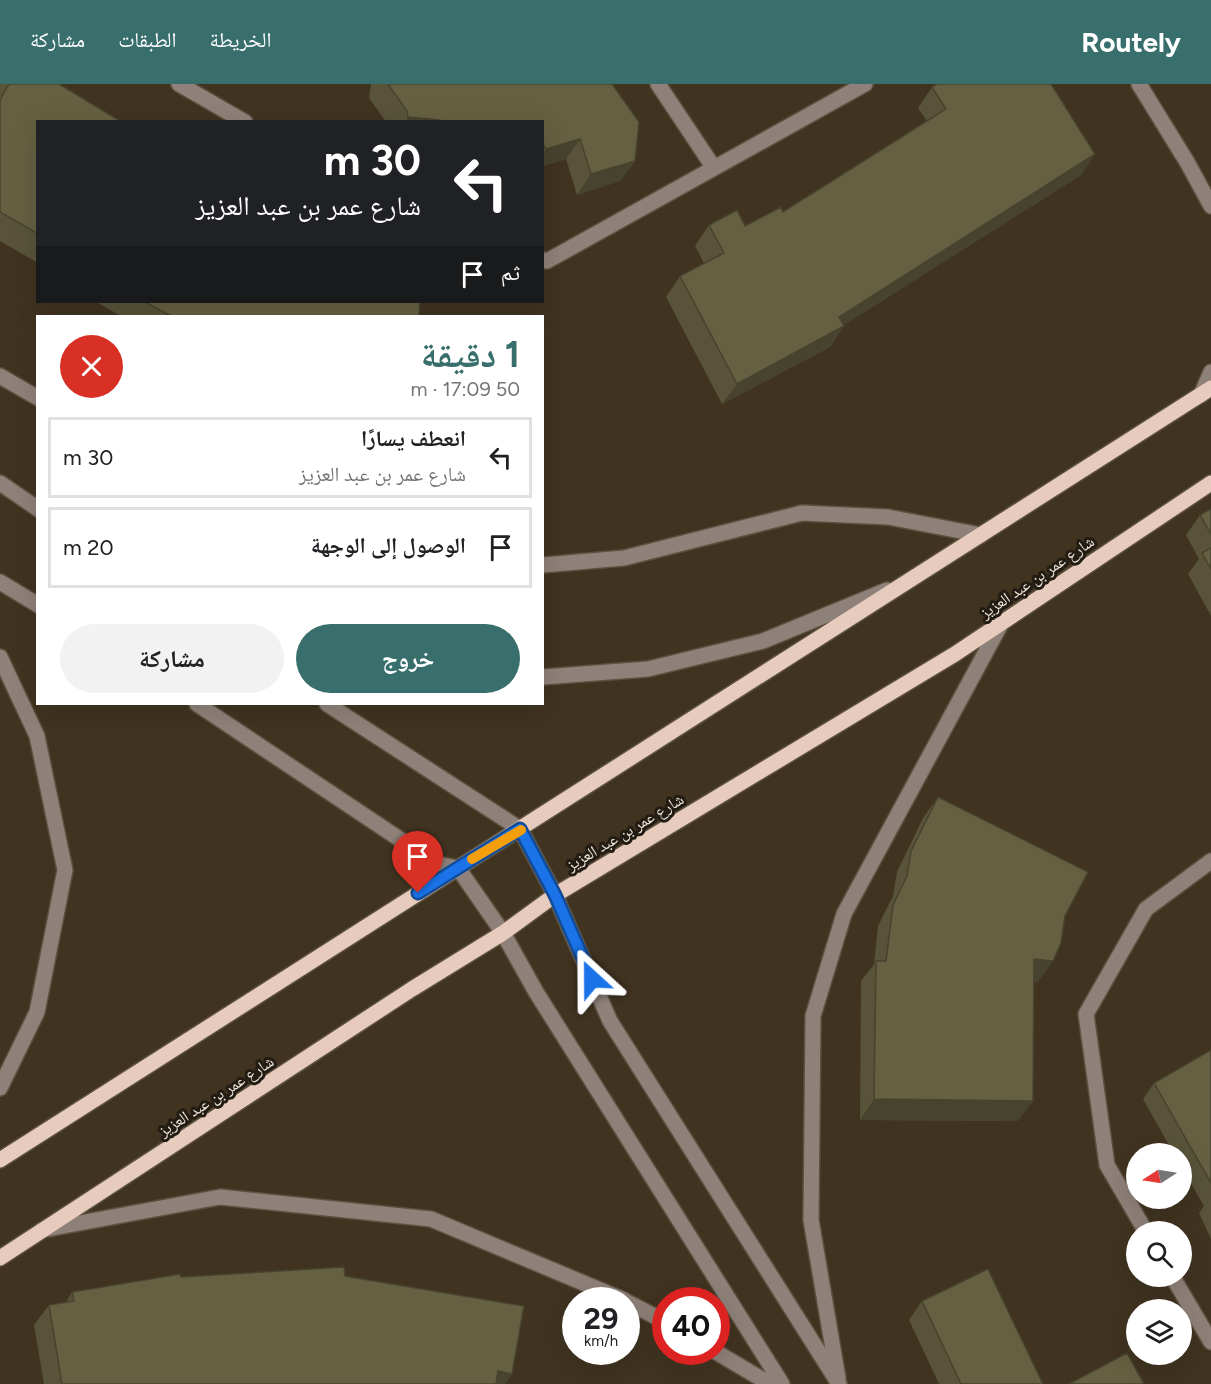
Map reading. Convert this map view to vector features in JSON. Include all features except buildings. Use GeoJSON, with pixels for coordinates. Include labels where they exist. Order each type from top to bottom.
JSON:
{"type":"FeatureCollection","features":[{"type":"Feature","properties":{"kind":"main road"},"geometry":{"type":"LineString","coordinates":[[0,1160],[1206,392]]}},
{"type":"Feature","properties":{"kind":"main road","name":"شارع عمر بن عبد العزيز"},"geometry":{"type":"LineString","coordinates":[[0,1258],[412,989],[503,933],[555,895],[955,654],[1211,483]]}},
{"type":"Feature","properties":{"kind":"street"},"geometry":{"type":"LineString","coordinates":[[179,84],[242,120]]}},
{"type":"Feature","properties":{"kind":"street"},"geometry":{"type":"LineString","coordinates":[[658,84],[714,168]]}},
{"type":"Feature","properties":{"kind":"street"},"geometry":{"type":"LineString","coordinates":[[544,260],[547,261],[865,84]]}},
{"type":"Feature","properties":{"kind":"street"},"geometry":{"type":"LineString","coordinates":[[1139,84],[1211,206]]}},
{"type":"Feature","properties":{"kind":"street"},"geometry":{"type":"LineString","coordinates":[[1206,392],[1211,372]]}},
{"type":"Feature","properties":{"kind":"street"},"geometry":{"type":"LineString","coordinates":[[0,376],[36,397]]}},
{"type":"Feature","properties":{"kind":"street"},"geometry":{"type":"LineString","coordinates":[[0,483],[36,508]]}},
{"type":"Feature","properties":{"kind":"street"},"geometry":{"type":"LineString","coordinates":[[544,565],[624,558],[802,513],[888,516],[981,535]]}},
{"type":"Feature","properties":{"kind":"street"},"geometry":{"type":"LineString","coordinates":[[544,677],[648,669],[763,641],[912,579]]}},
{"type":"Feature","properties":{"kind":"street"},"geometry":{"type":"LineString","coordinates":[[0,582],[36,604]]}},
{"type":"Feature","properties":{"kind":"street"},"geometry":{"type":"LineString","coordinates":[[839,1384],[811,1220],[813,1016],[844,914],[1002,622]]}},
{"type":"Feature","properties":{"kind":"street"},"geometry":{"type":"LineString","coordinates":[[0,657],[37,736],[65,870],[37,1012],[0,1088]]}},
{"type":"Feature","properties":{"kind":"street"},"geometry":{"type":"LineString","coordinates":[[198,705],[437,864],[458,868],[503,933],[536,992],[782,1384]]}},
{"type":"Feature","properties":{"kind":"street"},"geometry":{"type":"LineString","coordinates":[[329,705],[520,829],[555,895],[610,1021],[839,1384]]}},
{"type":"Feature","properties":{"kind":"street"},"geometry":{"type":"LineString","coordinates":[[1140,1221],[1107,1165],[1086,1014],[1146,909],[1211,861]]}},
{"type":"Feature","properties":{"kind":"street"},"geometry":{"type":"LineString","coordinates":[[42,1230],[220,1197],[431,1219],[593,1287]]}},
{"type":"Feature","properties":{"kind":"street"},"geometry":{"type":"LineString","coordinates":[[1178,1287],[1211,1342]]}},
{"type":"Feature","properties":{"kind":"street"},"geometry":{"type":"LineString","coordinates":[[730,1360],[770,1384]]}},
{"type":"Feature","properties":{"kind":"slow traffic"},"geometry":{"type":"LineString","coordinates":[[472,859],[521,830]]}},
{"type":"Feature","properties":{"kind":"route"},"geometry":{"type":"LineString","coordinates":[[418,893],[520,829],[555,895],[592,979]]}}]}
